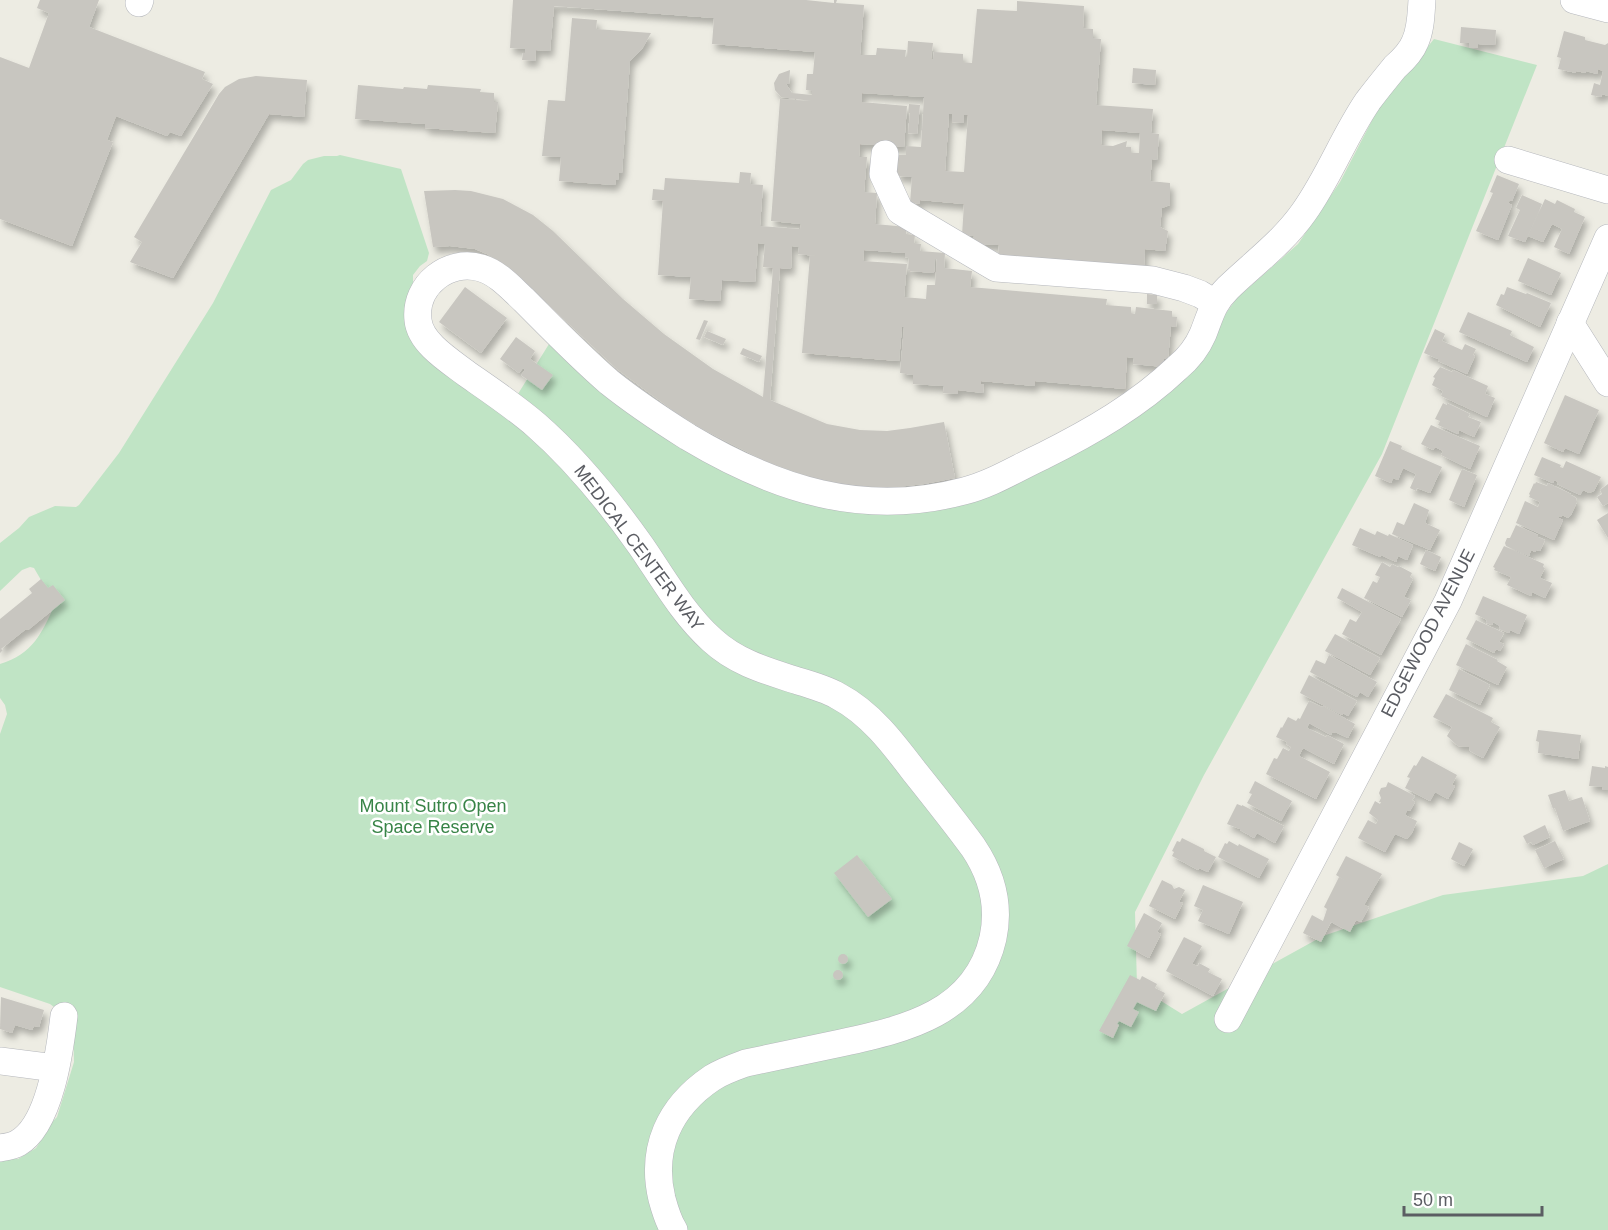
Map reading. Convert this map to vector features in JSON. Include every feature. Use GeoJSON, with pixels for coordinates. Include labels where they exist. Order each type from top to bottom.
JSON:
{"type":"FeatureCollection","features":[{"type":"Feature","properties":{"kind":"street","name":"MEDICAL CENTER WAY"},"geometry":{"type":"LineString","coordinates":[[674,1230],[664,1207],[660,1189],[659,1155],[667,1128],[686,1102],[713,1078],[729,1069],[746,1063],[893,1031],[917,1023],[946,1007],[969,988],[986,961],[995,916],[992,885],[983,861],[973,847],[900,752],[868,717],[830,691],[747,664],[733,657],[708,637],[687,613],[616,512],[575,463],[528,418],[445,358],[429,343],[420,329],[418,320],[417,311],[422,293],[435,278],[457,267],[479,267],[488,271],[507,284],[611,383],[650,412],[710,449],[750,470],[796,488],[838,498],[880,501],[922,499],[966,491],[985,484],[1088,433],[1150,391],[1184,363],[1199,342],[1215,303],[1278,243],[1304,212],[1369,100],[1414,45],[1420,26],[1422,0]]}},
{"type":"Feature","properties":{"kind":"street"},"geometry":{"type":"LineString","coordinates":[[1574,0],[1608,9]]}},
{"type":"Feature","properties":{"kind":"street"},"geometry":{"type":"LineString","coordinates":[[885,154],[883,174],[900,211],[996,268],[1153,280],[1184,288],[1215,303]]}},
{"type":"Feature","properties":{"kind":"street"},"geometry":{"type":"LineString","coordinates":[[1508,160],[1608,190]]}},
{"type":"Feature","properties":{"kind":"street","name":"EDGEWOOD AVENUE"},"geometry":{"type":"LineString","coordinates":[[1228,1019],[1448,601],[1608,238]]}},
{"type":"Feature","properties":{"kind":"street"},"geometry":{"type":"LineString","coordinates":[[1570,323],[1608,383]]}},
{"type":"Feature","properties":{"kind":"street"},"geometry":{"type":"LineString","coordinates":[[0,1148],[17,1144],[36,1125],[46,1104],[64,1016]]}},
{"type":"Feature","properties":{"kind":"street"},"geometry":{"type":"LineString","coordinates":[[0,1061],[55,1068]]}},
{"type":"Feature","properties":{"kind":"green space","name":"Mount Sutro Open Space Reserve"},"geometry":{"type":"Polygon","coordinates":[[[1434,39],[1537,65],[1382,454],[1204,775],[1135,912],[1137,986],[1182,1014],[1323,936],[1443,895],[1583,876],[1608,864],[1608,1230],[0,1230],[0,1157],[18,1159],[36,1148],[57,1117],[74,1062],[73,1021],[50,1004],[0,987],[0,734],[7,714],[0,698],[0,664],[21,654],[35,641],[55,604],[34,568],[30,567],[22,570],[0,591],[0,543],[29,517],[55,506],[76,507],[79,505],[119,453],[213,303],[271,190],[291,180],[308,160],[324,156],[340,155],[401,169],[429,253],[427,261],[413,275],[410,312],[508,410],[549,344],[644,419],[871,506],[1082,442],[1221,320],[1237,298],[1298,244],[1340,182],[1380,105],[1434,39]]]}},
{"type":"Feature","properties":{"kind":"building"},"geometry":{"type":"Polygon","coordinates":[[[40,0],[99,0],[89,27],[205,72],[202,79],[213,84],[181,136],[170,132],[167,136],[116,116],[107,140],[113,142],[72,246],[0,219],[0,57],[29,68],[49,13],[37,8],[40,0]]]}},
{"type":"Feature","properties":{"kind":"building"},"geometry":{"type":"Polygon","coordinates":[[[513,0],[806,0],[834,3],[834,0],[837,0],[836,3],[864,5],[860,55],[876,55],[877,48],[906,50],[905,57],[907,57],[908,41],[933,43],[931,59],[933,59],[934,52],[963,54],[963,62],[972,63],[977,9],[1017,11],[1017,1],[1084,6],[1083,28],[1093,29],[1093,38],[1101,39],[1096,105],[1153,109],[1151,133],[1159,134],[1157,160],[1152,159],[1150,181],[1170,183],[1170,205],[1162,208],[1160,227],[1168,231],[1165,251],[1145,249],[1144,266],[998,255],[999,245],[973,244],[974,236],[962,235],[964,204],[920,200],[920,204],[910,203],[912,177],[896,176],[898,155],[906,155],[906,146],[921,147],[924,97],[862,93],[862,102],[907,106],[904,147],[860,144],[859,157],[867,157],[864,192],[877,193],[875,224],[907,227],[906,234],[915,235],[914,243],[921,244],[920,251],[945,253],[944,268],[972,271],[970,287],[1107,299],[1106,305],[1131,307],[1131,313],[1135,314],[1136,307],[1172,311],[1172,317],[1177,317],[1176,327],[1171,326],[1168,359],[1164,359],[1164,367],[1133,364],[1134,358],[1127,357],[1125,389],[1035,381],[1035,386],[981,381],[981,384],[984,384],[983,393],[958,390],[958,394],[943,393],[944,386],[913,384],[913,375],[900,373],[904,327],[902,327],[899,361],[802,353],[810,256],[816,256],[798,254],[799,247],[792,246],[791,269],[780,268],[770,400],[827,424],[860,430],[887,431],[944,422],[955,478],[888,488],[837,484],[812,478],[765,461],[704,430],[675,412],[617,369],[507,266],[475,249],[450,246],[433,247],[424,191],[471,191],[503,199],[533,215],[664,334],[713,369],[763,397],[773,268],[763,267],[765,244],[758,243],[755,282],[722,280],[720,301],[689,299],[691,277],[658,275],[663,201],[652,200],[653,189],[664,190],[665,178],[739,183],[740,172],[751,173],[750,184],[763,185],[760,226],[800,229],[801,224],[771,221],[780,99],[811,101],[781,97],[775,90],[774,83],[779,74],[790,70],[789,84],[786,84],[792,93],[812,95],[812,91],[806,90],[807,74],[813,74],[815,52],[712,44],[714,18],[554,6],[550,51],[536,50],[535,61],[522,60],[525,49],[510,48],[513,0]],[[949,114],[945,171],[964,172],[968,115],[964,115],[964,123],[952,122],[952,114],[949,114]],[[1102,130],[1101,145],[1113,146],[1127,141],[1126,147],[1131,147],[1131,153],[1139,153],[1140,133],[1102,130]],[[864,250],[863,261],[907,264],[904,297],[926,299],[927,285],[935,285],[937,259],[935,259],[934,273],[910,271],[908,269],[909,258],[905,257],[905,253],[864,250]]]}},
{"type":"Feature","properties":{"kind":"building"},"geometry":{"type":"Polygon","coordinates":[[[572,18],[597,20],[596,29],[651,33],[642,49],[630,61],[622,173],[619,173],[615,185],[559,181],[561,157],[542,156],[548,100],[565,101],[572,18]]]}},
{"type":"Feature","properties":{"kind":"building"},"geometry":{"type":"Polygon","coordinates":[[[1461,27],[1496,30],[1495,45],[1478,44],[1478,48],[1469,48],[1469,43],[1460,43],[1461,27]]]}},
{"type":"Feature","properties":{"kind":"building"},"geometry":{"type":"Polygon","coordinates":[[[1564,31],[1585,37],[1585,40],[1605,45],[1608,43],[1608,96],[1591,95],[1594,83],[1600,85],[1603,71],[1598,69],[1597,74],[1558,69],[1561,58],[1557,57],[1564,31]]]}},
{"type":"Feature","properties":{"kind":"building"},"geometry":{"type":"Polygon","coordinates":[[[1133,68],[1156,70],[1155,85],[1132,83],[1133,68]]]}},
{"type":"Feature","properties":{"kind":"building"},"geometry":{"type":"Polygon","coordinates":[[[256,76],[307,80],[304,117],[269,114],[173,278],[130,262],[142,242],[134,237],[219,94],[225,87],[239,79],[256,76]]]}},
{"type":"Feature","properties":{"kind":"building"},"geometry":{"type":"Polygon","coordinates":[[[358,85],[427,89],[428,85],[481,89],[480,92],[494,93],[494,102],[498,102],[495,133],[425,128],[425,124],[355,119],[358,85]]]}},
{"type":"Feature","properties":{"kind":"building"},"geometry":{"type":"Polygon","coordinates":[[[909,104],[920,105],[917,134],[908,133],[909,104]]]}},
{"type":"Feature","properties":{"kind":"building"},"geometry":{"type":"Polygon","coordinates":[[[1497,175],[1519,184],[1512,201],[1508,203],[1512,205],[1498,240],[1476,231],[1493,193],[1490,192],[1497,175]]]}},
{"type":"Feature","properties":{"kind":"building"},"geometry":{"type":"Polygon","coordinates":[[[1522,195],[1542,204],[1525,242],[1508,236],[1520,210],[1516,208],[1522,195]]]}},
{"type":"Feature","properties":{"kind":"building"},"geometry":{"type":"Polygon","coordinates":[[[1545,199],[1555,204],[1557,200],[1585,217],[1569,254],[1554,247],[1562,229],[1552,224],[1543,242],[1528,236],[1545,199]]]}},
{"type":"Feature","properties":{"kind":"building"},"geometry":{"type":"Polygon","coordinates":[[[1528,258],[1561,273],[1551,295],[1518,281],[1528,258]]]}},
{"type":"Feature","properties":{"kind":"building"},"geometry":{"type":"Polygon","coordinates":[[[465,287],[507,318],[481,353],[439,322],[465,287]]]}},
{"type":"Feature","properties":{"kind":"building"},"geometry":{"type":"Polygon","coordinates":[[[1507,287],[1551,303],[1540,327],[1496,305],[1507,287]]]}},
{"type":"Feature","properties":{"kind":"building"},"geometry":{"type":"Polygon","coordinates":[[[1147,294],[1157,295],[1157,304],[1147,304],[1147,294]]]}},
{"type":"Feature","properties":{"kind":"building"},"geometry":{"type":"Polygon","coordinates":[[[1468,312],[1512,331],[1510,335],[1534,347],[1527,362],[1459,332],[1468,312]]]}},
{"type":"Feature","properties":{"kind":"building"},"geometry":{"type":"Polygon","coordinates":[[[704,320],[708,321],[700,340],[696,339],[704,320]]]}},
{"type":"Feature","properties":{"kind":"building"},"geometry":{"type":"Polygon","coordinates":[[[1435,329],[1445,334],[1442,341],[1462,350],[1465,344],[1476,349],[1467,374],[1424,353],[1435,329]]]}},
{"type":"Feature","properties":{"kind":"building"},"geometry":{"type":"Polygon","coordinates":[[[707,331],[726,339],[723,345],[704,337],[707,331]]]}},
{"type":"Feature","properties":{"kind":"building"},"geometry":{"type":"Polygon","coordinates":[[[516,337],[535,351],[530,359],[553,375],[542,390],[521,375],[525,370],[523,368],[519,373],[500,359],[516,337]]]}},
{"type":"Feature","properties":{"kind":"building"},"geometry":{"type":"Polygon","coordinates":[[[743,348],[762,356],[759,362],[740,354],[743,348]]]}},
{"type":"Feature","properties":{"kind":"building"},"geometry":{"type":"Polygon","coordinates":[[[1440,367],[1452,372],[1453,370],[1488,386],[1485,394],[1495,398],[1487,417],[1441,396],[1443,391],[1432,385],[1435,378],[1433,377],[1440,367]]]}},
{"type":"Feature","properties":{"kind":"building"},"geometry":{"type":"Polygon","coordinates":[[[1565,395],[1599,410],[1579,454],[1565,448],[1563,452],[1544,443],[1565,395]]]}},
{"type":"Feature","properties":{"kind":"building"},"geometry":{"type":"Polygon","coordinates":[[[1443,403],[1470,414],[1468,417],[1481,422],[1474,437],[1459,430],[1458,434],[1438,425],[1440,421],[1435,419],[1443,403]]]}},
{"type":"Feature","properties":{"kind":"building"},"geometry":{"type":"Polygon","coordinates":[[[1431,425],[1480,446],[1470,469],[1441,455],[1443,451],[1435,447],[1433,450],[1421,444],[1431,425]]]}},
{"type":"Feature","properties":{"kind":"building"},"geometry":{"type":"Polygon","coordinates":[[[1390,441],[1402,446],[1401,449],[1442,467],[1430,493],[1410,488],[1416,474],[1403,468],[1398,480],[1393,478],[1391,483],[1375,476],[1390,441]]]}},
{"type":"Feature","properties":{"kind":"building"},"geometry":{"type":"Polygon","coordinates":[[[1542,457],[1563,468],[1566,461],[1601,477],[1594,491],[1589,493],[1583,490],[1580,495],[1557,484],[1558,482],[1554,480],[1553,483],[1534,475],[1542,457]]]}},
{"type":"Feature","properties":{"kind":"building"},"geometry":{"type":"Polygon","coordinates":[[[1462,469],[1477,475],[1464,507],[1449,500],[1462,469]]]}},
{"type":"Feature","properties":{"kind":"building"},"geometry":{"type":"Polygon","coordinates":[[[1536,482],[1547,486],[1548,483],[1576,498],[1577,502],[1571,515],[1568,518],[1559,516],[1563,520],[1554,540],[1516,523],[1525,501],[1538,507],[1540,502],[1529,497],[1536,482]]]}},
{"type":"Feature","properties":{"kind":"building"},"geometry":{"type":"Polygon","coordinates":[[[1608,484],[1608,503],[1603,506],[1597,497],[1602,494],[1600,490],[1608,484]]]}},
{"type":"Feature","properties":{"kind":"building"},"geometry":{"type":"Polygon","coordinates":[[[1414,503],[1429,510],[1425,523],[1440,530],[1430,550],[1392,534],[1397,522],[1404,525],[1414,503]]]}},
{"type":"Feature","properties":{"kind":"building"},"geometry":{"type":"Polygon","coordinates":[[[1608,513],[1608,538],[1597,520],[1608,513]]]}},
{"type":"Feature","properties":{"kind":"building"},"geometry":{"type":"Polygon","coordinates":[[[1516,525],[1545,540],[1540,551],[1531,550],[1529,556],[1506,546],[1507,538],[1510,538],[1516,525]]]}},
{"type":"Feature","properties":{"kind":"building"},"geometry":{"type":"Polygon","coordinates":[[[1360,528],[1375,535],[1377,531],[1388,536],[1389,534],[1413,545],[1407,560],[1398,556],[1396,562],[1352,545],[1360,528]]]}},
{"type":"Feature","properties":{"kind":"building"},"geometry":{"type":"Polygon","coordinates":[[[1504,546],[1544,564],[1545,568],[1540,578],[1552,583],[1545,598],[1532,592],[1531,596],[1507,585],[1511,577],[1494,570],[1493,567],[1504,546]]]}},
{"type":"Feature","properties":{"kind":"building"},"geometry":{"type":"Polygon","coordinates":[[[1426,550],[1441,557],[1435,571],[1420,564],[1426,550]]]}},
{"type":"Feature","properties":{"kind":"building"},"geometry":{"type":"Polygon","coordinates":[[[1382,562],[1390,567],[1392,564],[1399,566],[1412,573],[1410,577],[1413,579],[1404,597],[1411,600],[1402,617],[1364,598],[1373,581],[1377,583],[1380,577],[1375,575],[1382,562]]]}},
{"type":"Feature","properties":{"kind":"building"},"geometry":{"type":"Polygon","coordinates":[[[41,579],[48,588],[53,585],[65,600],[1,649],[3,650],[0,653],[0,619],[32,593],[29,589],[41,579]]]}},
{"type":"Feature","properties":{"kind":"building"},"geometry":{"type":"Polygon","coordinates":[[[1342,588],[1401,619],[1381,655],[1342,634],[1350,619],[1356,622],[1362,612],[1337,598],[1342,588]]]}},
{"type":"Feature","properties":{"kind":"building"},"geometry":{"type":"Polygon","coordinates":[[[1483,596],[1527,615],[1519,634],[1499,629],[1500,626],[1493,622],[1492,625],[1486,623],[1487,620],[1475,614],[1483,596]]]}},
{"type":"Feature","properties":{"kind":"building"},"geometry":{"type":"Polygon","coordinates":[[[1476,620],[1504,633],[1499,642],[1504,644],[1500,651],[1496,649],[1494,653],[1466,639],[1476,620]]]}},
{"type":"Feature","properties":{"kind":"building"},"geometry":{"type":"Polygon","coordinates":[[[1335,634],[1380,658],[1370,675],[1325,651],[1335,634]]]}},
{"type":"Feature","properties":{"kind":"building"},"geometry":{"type":"Polygon","coordinates":[[[1466,644],[1507,667],[1498,685],[1456,665],[1466,644]]]}},
{"type":"Feature","properties":{"kind":"building"},"geometry":{"type":"Polygon","coordinates":[[[1329,655],[1377,682],[1368,697],[1360,692],[1357,697],[1310,672],[1316,660],[1325,664],[1329,655]]]}},
{"type":"Feature","properties":{"kind":"building"},"geometry":{"type":"Polygon","coordinates":[[[1459,669],[1490,685],[1480,705],[1449,690],[1459,669]]]}},
{"type":"Feature","properties":{"kind":"building"},"geometry":{"type":"Polygon","coordinates":[[[1309,675],[1357,701],[1348,716],[1300,693],[1309,675]]]}},
{"type":"Feature","properties":{"kind":"building"},"geometry":{"type":"Polygon","coordinates":[[[1446,694],[1493,718],[1491,722],[1500,727],[1483,758],[1470,751],[1469,747],[1458,746],[1447,736],[1452,727],[1433,717],[1446,694]]]}},
{"type":"Feature","properties":{"kind":"building"},"geometry":{"type":"Polygon","coordinates":[[[1309,701],[1355,724],[1348,738],[1335,732],[1331,735],[1309,723],[1307,728],[1344,744],[1334,764],[1303,748],[1299,756],[1330,772],[1316,799],[1266,774],[1274,758],[1277,759],[1283,748],[1289,751],[1291,747],[1286,744],[1287,742],[1276,737],[1281,727],[1288,717],[1296,721],[1300,719],[1309,701]]]}},
{"type":"Feature","properties":{"kind":"building"},"geometry":{"type":"Polygon","coordinates":[[[1538,730],[1581,735],[1578,759],[1538,753],[1539,742],[1536,741],[1538,730]]]}},
{"type":"Feature","properties":{"kind":"building"},"geometry":{"type":"Polygon","coordinates":[[[1422,756],[1457,775],[1452,785],[1455,786],[1448,799],[1435,792],[1430,801],[1405,788],[1410,778],[1407,777],[1422,756]]]}},
{"type":"Feature","properties":{"kind":"building"},"geometry":{"type":"Polygon","coordinates":[[[1592,766],[1608,767],[1608,790],[1602,790],[1603,787],[1589,786],[1592,766]]]}},
{"type":"Feature","properties":{"kind":"building"},"geometry":{"type":"Polygon","coordinates":[[[1255,781],[1292,801],[1281,821],[1247,803],[1255,781]]]}},
{"type":"Feature","properties":{"kind":"building"},"geometry":{"type":"Polygon","coordinates":[[[1388,782],[1415,796],[1412,800],[1415,802],[1405,815],[1417,821],[1407,839],[1395,834],[1385,852],[1358,838],[1368,820],[1376,824],[1378,820],[1369,813],[1375,801],[1380,804],[1379,793],[1388,782]]]}},
{"type":"Feature","properties":{"kind":"building"},"geometry":{"type":"Polygon","coordinates":[[[1565,790],[1569,801],[1582,797],[1590,821],[1563,831],[1548,795],[1565,790]]]}},
{"type":"Feature","properties":{"kind":"building"},"geometry":{"type":"Polygon","coordinates":[[[1237,804],[1284,826],[1275,843],[1257,833],[1254,838],[1227,824],[1237,804]]]}},
{"type":"Feature","properties":{"kind":"building"},"geometry":{"type":"Polygon","coordinates":[[[1545,825],[1550,837],[1533,845],[1531,842],[1527,844],[1523,836],[1545,825]]]}},
{"type":"Feature","properties":{"kind":"building"},"geometry":{"type":"Polygon","coordinates":[[[1182,838],[1216,857],[1208,872],[1199,868],[1198,870],[1172,856],[1177,841],[1180,842],[1182,838]]]}},
{"type":"Feature","properties":{"kind":"building"},"geometry":{"type":"Polygon","coordinates":[[[1229,841],[1269,859],[1259,878],[1218,857],[1225,843],[1229,841]]]}},
{"type":"Feature","properties":{"kind":"building"},"geometry":{"type":"Polygon","coordinates":[[[1555,841],[1564,859],[1544,868],[1535,850],[1555,841]]]}},
{"type":"Feature","properties":{"kind":"building"},"geometry":{"type":"Polygon","coordinates":[[[1459,842],[1473,849],[1464,866],[1451,859],[1459,842]]]}},
{"type":"Feature","properties":{"kind":"building"},"geometry":{"type":"Polygon","coordinates":[[[857,855],[892,899],[868,917],[834,873],[857,855]]]}},
{"type":"Feature","properties":{"kind":"building"},"geometry":{"type":"Polygon","coordinates":[[[1346,856],[1382,874],[1364,905],[1369,907],[1361,922],[1356,920],[1350,932],[1331,922],[1321,942],[1303,933],[1312,915],[1323,921],[1327,909],[1324,907],[1339,877],[1349,883],[1336,875],[1346,856]]]}},
{"type":"Feature","properties":{"kind":"building"},"geometry":{"type":"Polygon","coordinates":[[[1162,880],[1172,885],[1174,889],[1179,887],[1185,890],[1179,902],[1183,903],[1175,919],[1149,906],[1162,880]]]}},
{"type":"Feature","properties":{"kind":"building"},"geometry":{"type":"Polygon","coordinates":[[[1203,885],[1243,902],[1229,934],[1198,921],[1203,910],[1194,906],[1203,885]]]}},
{"type":"Feature","properties":{"kind":"building"},"geometry":{"type":"Polygon","coordinates":[[[1144,913],[1162,923],[1157,932],[1161,934],[1149,958],[1127,946],[1144,913]]]}},
{"type":"Feature","properties":{"kind":"building"},"geometry":{"type":"Polygon","coordinates":[[[1184,937],[1202,946],[1192,964],[1198,966],[1199,963],[1210,969],[1208,972],[1222,979],[1213,996],[1166,971],[1184,937]]]}},
{"type":"Feature","properties":{"kind":"building"},"geometry":{"type":"Polygon","coordinates":[[[843,954],[847,955],[847,963],[843,964],[839,963],[838,959],[839,955],[843,954]]]}},
{"type":"Feature","properties":{"kind":"building"},"geometry":{"type":"Polygon","coordinates":[[[838,970],[842,971],[842,979],[838,980],[834,979],[833,975],[834,971],[838,970]]]}},
{"type":"Feature","properties":{"kind":"building"},"geometry":{"type":"Polygon","coordinates":[[[1130,975],[1140,980],[1142,976],[1157,984],[1155,988],[1165,993],[1156,1011],[1137,1002],[1133,1009],[1139,1012],[1131,1027],[1119,1021],[1113,1038],[1099,1031],[1130,975]]]}},
{"type":"Feature","properties":{"kind":"building"},"geometry":{"type":"Polygon","coordinates":[[[1,997],[44,1010],[39,1027],[34,1026],[32,1030],[15,1025],[12,1033],[0,1029],[1,997]]]}}]}
